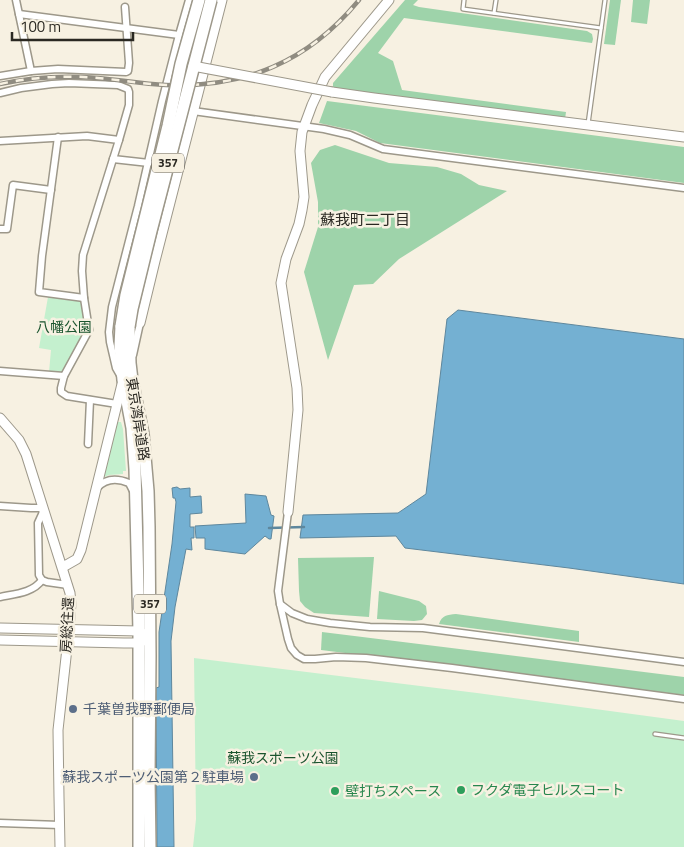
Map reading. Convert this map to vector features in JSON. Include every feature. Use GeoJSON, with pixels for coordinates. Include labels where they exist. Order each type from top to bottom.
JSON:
{"type":"FeatureCollection","features":[{"type":"Feature","properties":{"kind":"highway","name":"東京湾岸道路"},"geometry":{"type":"LineString","coordinates":[[187,65],[199,0]]}},
{"type":"Feature","properties":{"kind":"highway","name":"東京湾岸道路"},"geometry":{"type":"LineString","coordinates":[[150,847],[150,545],[148,490],[143,434],[130,363],[130,325],[126,295],[166,134],[187,65],[211,0]]}},
{"type":"Feature","properties":{"kind":"highway","name":"東京湾岸道路"},"geometry":{"type":"LineString","coordinates":[[130,325],[120,346],[123,380],[134,445],[139,637],[139,847]]}},
{"type":"Feature","properties":{"kind":"street"},"geometry":{"type":"LineString","coordinates":[[16,0],[31,71]]}},
{"type":"Feature","properties":{"kind":"street"},"geometry":{"type":"LineString","coordinates":[[123,380],[116,368],[112,352],[109,332],[110,316],[149,163],[167,81],[190,0]]}},
{"type":"Feature","properties":{"kind":"street"},"geometry":{"type":"LineString","coordinates":[[130,325],[157,252],[222,0]]}},
{"type":"Feature","properties":{"kind":"street"},"geometry":{"type":"LineString","coordinates":[[389,0],[325,77],[302,132],[300,151],[304,197],[299,224],[286,259],[281,283],[297,388],[298,410],[278,591],[291,648],[304,659],[366,658],[684,698]]}},
{"type":"Feature","properties":{"kind":"street"},"geometry":{"type":"LineString","coordinates":[[0,76],[58,69],[126,72],[129,63],[125,7]]}},
{"type":"Feature","properties":{"kind":"street"},"geometry":{"type":"LineString","coordinates":[[19,14],[179,35]]}},
{"type":"Feature","properties":{"kind":"street"},"geometry":{"type":"LineString","coordinates":[[187,65],[332,92],[684,137]]}},
{"type":"Feature","properties":{"kind":"street"},"geometry":{"type":"LineString","coordinates":[[167,81],[200,82]]}},
{"type":"Feature","properties":{"kind":"street"},"geometry":{"type":"LineString","coordinates":[[0,94],[22,88],[52,84],[118,85],[128,89],[129,104],[83,255],[84,298],[89,330],[64,376],[61,388],[61,392],[67,396],[117,404]]}},
{"type":"Feature","properties":{"kind":"street"},"geometry":{"type":"LineString","coordinates":[[193,111],[324,129],[350,135],[383,149],[684,188]]}},
{"type":"Feature","properties":{"kind":"street"},"geometry":{"type":"LineString","coordinates":[[0,141],[87,136],[119,140]]}},
{"type":"Feature","properties":{"kind":"street"},"geometry":{"type":"LineString","coordinates":[[58,138],[39,292],[84,298]]}},
{"type":"Feature","properties":{"kind":"street"},"geometry":{"type":"LineString","coordinates":[[113,160],[149,163]]}},
{"type":"Feature","properties":{"kind":"street"},"geometry":{"type":"LineString","coordinates":[[0,229],[7,229],[13,185],[51,190]]}},
{"type":"Feature","properties":{"kind":"street"},"geometry":{"type":"LineString","coordinates":[[62,567],[74,561],[79,555],[123,380],[130,363]]}},
{"type":"Feature","properties":{"kind":"street"},"geometry":{"type":"LineString","coordinates":[[0,372],[64,376]]}},
{"type":"Feature","properties":{"kind":"street"},"geometry":{"type":"LineString","coordinates":[[88,444],[90,400]]}},
{"type":"Feature","properties":{"kind":"street","name":"房総往還"},"geometry":{"type":"LineString","coordinates":[[0,418],[19,440],[26,454],[68,585],[70,598],[68,642],[58,730],[60,847]]}},
{"type":"Feature","properties":{"kind":"street"},"geometry":{"type":"LineString","coordinates":[[97,488],[109,480],[118,480],[129,483],[135,497]]}},
{"type":"Feature","properties":{"kind":"street"},"geometry":{"type":"LineString","coordinates":[[0,506],[43,509],[38,523],[39,575],[42,580],[47,582],[68,585]]}},
{"type":"Feature","properties":{"kind":"street"},"geometry":{"type":"LineString","coordinates":[[0,597],[30,590],[39,585],[42,580]]}},
{"type":"Feature","properties":{"kind":"street"},"geometry":{"type":"LineString","coordinates":[[280,604],[292,613],[307,619],[330,623],[370,627],[423,628],[684,662]]}},
{"type":"Feature","properties":{"kind":"street"},"geometry":{"type":"LineString","coordinates":[[0,628],[69,630],[150,638]]}},
{"type":"Feature","properties":{"kind":"street"},"geometry":{"type":"LineString","coordinates":[[0,640],[68,642],[139,637]]}},
{"type":"Feature","properties":{"kind":"street"},"geometry":{"type":"LineString","coordinates":[[0,823],[60,825]]}},
{"type":"Feature","properties":{"kind":"lane"},"geometry":{"type":"LineString","coordinates":[[464,0],[463,9],[601,28]]}},
{"type":"Feature","properties":{"kind":"lane"},"geometry":{"type":"LineString","coordinates":[[494,13],[496,0]]}},
{"type":"Feature","properties":{"kind":"lane"},"geometry":{"type":"LineString","coordinates":[[588,124],[605,0]]}},
{"type":"Feature","properties":{"kind":"lane"},"geometry":{"type":"LineString","coordinates":[[655,734],[684,738]]}},
{"type":"Feature","properties":{"kind":"green space"},"geometry":{"type":"Polygon","coordinates":[[[405,0],[418,0],[413,5],[419,7],[587,31],[592,34],[592,43],[404,18],[378,53],[393,61],[402,90],[566,112],[565,119],[333,89],[333,83],[405,0]]]}},
{"type":"Feature","properties":{"kind":"green space"},"geometry":{"type":"Polygon","coordinates":[[[610,0],[621,0],[615,45],[604,44],[610,0]]]}},
{"type":"Feature","properties":{"kind":"green space"},"geometry":{"type":"Polygon","coordinates":[[[633,0],[650,0],[647,24],[631,22],[633,0]]]}},
{"type":"Feature","properties":{"kind":"green space"},"geometry":{"type":"Polygon","coordinates":[[[327,101],[684,147],[684,183],[380,143],[356,131],[319,123],[327,101]]]}},
{"type":"Feature","properties":{"kind":"green space"},"geometry":{"type":"Polygon","coordinates":[[[335,145],[389,163],[437,167],[461,174],[479,185],[507,191],[399,259],[373,284],[354,285],[328,360],[304,272],[318,227],[318,202],[311,163],[320,150],[335,145]]]}},
{"type":"Feature","properties":{"kind":"green space","name":"八幡公園"},"geometry":{"type":"Polygon","coordinates":[[[48,297],[81,301],[86,329],[63,374],[49,372],[51,350],[39,348],[48,297]]]}},
{"type":"Feature","properties":{"kind":"green space"},"geometry":{"type":"Polygon","coordinates":[[[117,422],[121,422],[123,429],[126,471],[123,471],[123,474],[104,477],[117,422]]]}},
{"type":"Feature","properties":{"kind":"green space"},"geometry":{"type":"Polygon","coordinates":[[[374,557],[369,617],[314,613],[300,601],[298,558],[374,557]]]}},
{"type":"Feature","properties":{"kind":"green space"},"geometry":{"type":"Polygon","coordinates":[[[379,591],[419,601],[426,606],[427,614],[422,620],[414,621],[377,619],[379,591]]]}},
{"type":"Feature","properties":{"kind":"green space"},"geometry":{"type":"Polygon","coordinates":[[[456,614],[579,631],[579,642],[439,624],[445,616],[456,614]]]}},
{"type":"Feature","properties":{"kind":"green space"},"geometry":{"type":"Polygon","coordinates":[[[322,632],[684,677],[684,695],[321,650],[322,632]]]}},
{"type":"Feature","properties":{"kind":"green space","name":"蘇我スポーツ公園"},"geometry":{"type":"Polygon","coordinates":[[[194,658],[684,721],[684,847],[193,847],[196,819],[194,658]]]}},
{"type":"Feature","properties":{"kind":"water"},"geometry":{"type":"Polygon","coordinates":[[[458,310],[684,339],[684,584],[405,548],[396,536],[300,538],[303,515],[398,513],[426,494],[447,319],[458,310]]]}},
{"type":"Feature","properties":{"kind":"water"},"geometry":{"type":"Polygon","coordinates":[[[177,487],[180,489],[190,488],[190,497],[201,496],[202,513],[190,514],[190,527],[194,527],[194,538],[191,538],[192,550],[186,549],[175,607],[171,641],[174,847],[157,847],[156,688],[159,687],[159,632],[176,502],[175,498],[173,498],[172,488],[177,487]]]}},
{"type":"Feature","properties":{"kind":"water"},"geometry":{"type":"Polygon","coordinates":[[[245,494],[266,496],[271,515],[274,516],[271,539],[265,536],[245,554],[205,549],[205,538],[196,538],[195,526],[246,523],[245,494]]]}},
{"type":"Feature","properties":{"kind":"waterway"},"geometry":{"type":"LineString","coordinates":[[269,528],[304,527]]}},
{"type":"Feature","properties":{"kind":"railway"},"geometry":{"type":"LineString","coordinates":[[0,84],[36,78],[73,77],[166,85],[195,85],[222,82],[248,76],[273,67],[296,55],[318,40],[339,22],[359,0]]}},
{"type":"Feature","properties":{"kind":"place","name":"千葉曽我野郵便局"},"geometry":{"type":"Point","coordinates":[73,709]}},
{"type":"Feature","properties":{"kind":"place","name":"蘇我スポーツ公園第２駐車場"},"geometry":{"type":"Point","coordinates":[254,777]}},
{"type":"Feature","properties":{"kind":"place","name":"フクダ電子ヒルスコート"},"geometry":{"type":"Point","coordinates":[461,790]}},
{"type":"Feature","properties":{"kind":"place","name":"壁打ちスペース"},"geometry":{"type":"Point","coordinates":[335,791]}},
{"type":"Feature","properties":{"kind":"district","name":"蘇我町二丁目"},"geometry":{"type":"Point","coordinates":[365,220]}}]}
